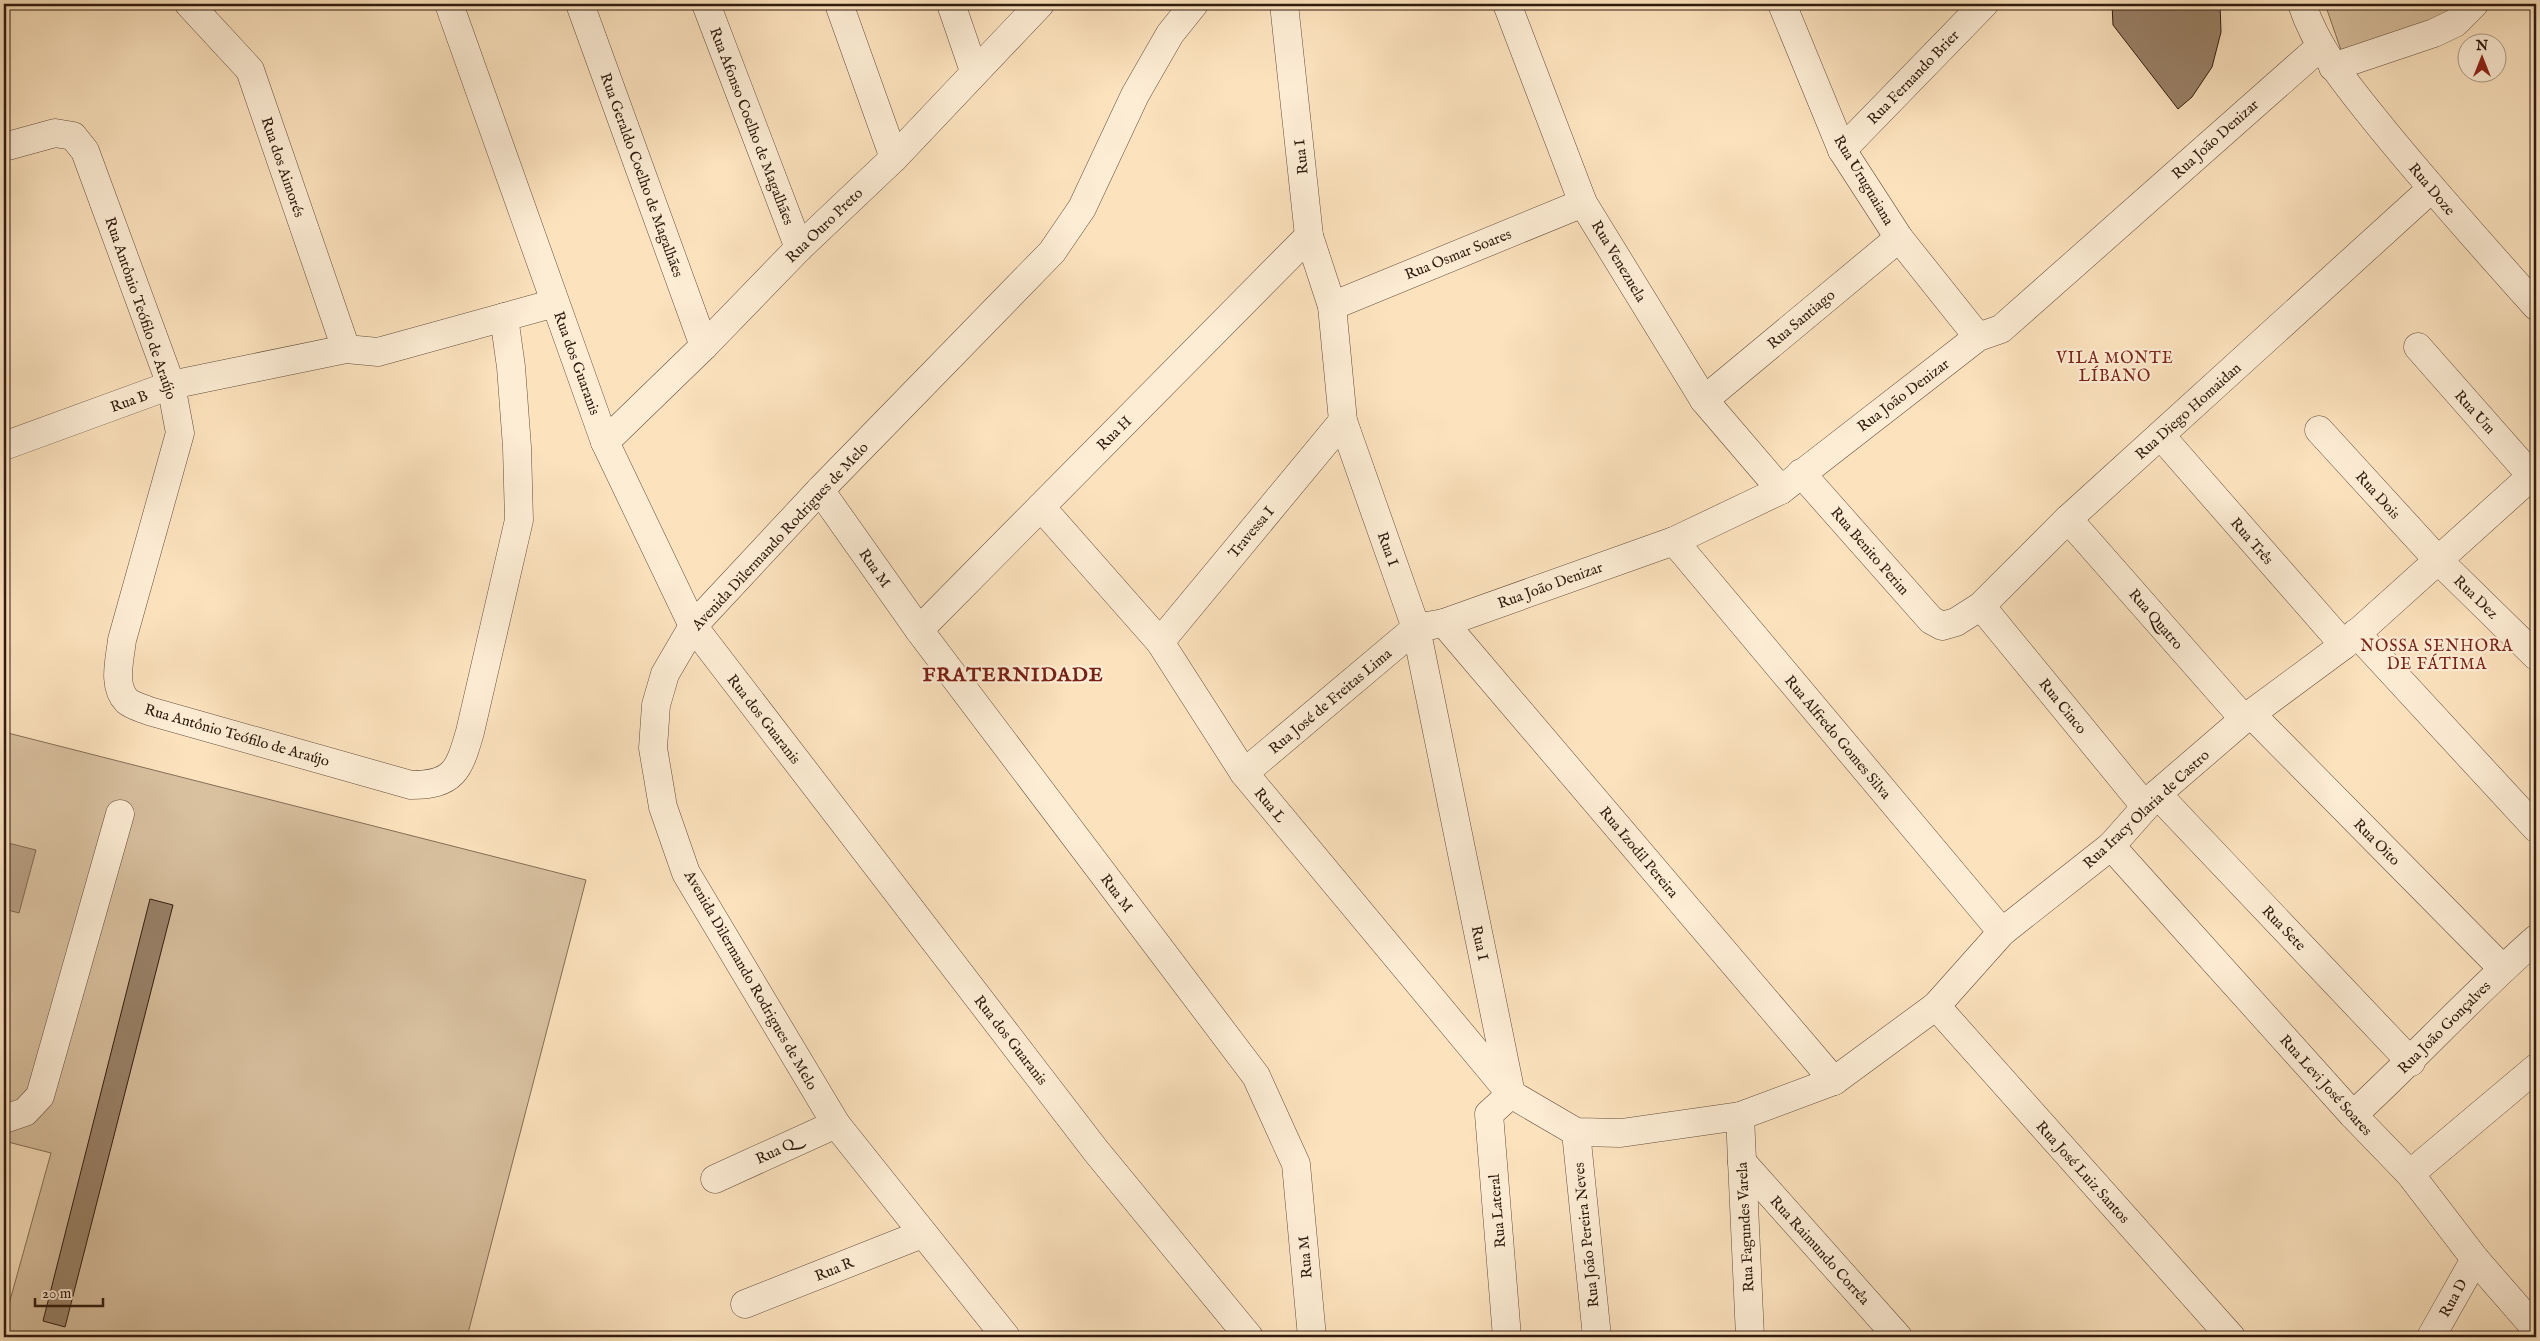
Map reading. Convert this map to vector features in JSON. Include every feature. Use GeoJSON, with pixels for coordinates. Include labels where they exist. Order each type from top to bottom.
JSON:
{"type":"FeatureCollection","features":[{"type":"Feature","properties":{"kind":"street","name":"Rua dos Aimorés"},"geometry":{"type":"LineString","coordinates":[[189,4],[250,70],[346,349]]}},
{"type":"Feature","properties":{"kind":"street","name":"Rua dos Guaranis"},"geometry":{"type":"LineString","coordinates":[[449,4],[605,442],[694,626],[1096,1151],[1248,1337]]}},
{"type":"Feature","properties":{"kind":"street","name":"Rua Geraldo Coelho de Magalhães"},"geometry":{"type":"LineString","coordinates":[[580,4],[704,346]]}},
{"type":"Feature","properties":{"kind":"street","name":"Rua Afonso Coelho de Magalhães"},"geometry":{"type":"LineString","coordinates":[[706,4],[799,248]]}},
{"type":"Feature","properties":{"kind":"street"},"geometry":{"type":"LineString","coordinates":[[838,4],[894,158]]}},
{"type":"Feature","properties":{"kind":"street"},"geometry":{"type":"LineString","coordinates":[[951,4],[974,71]]}},
{"type":"Feature","properties":{"kind":"street","name":"Rua Ouro Preto"},"geometry":{"type":"LineString","coordinates":[[605,442],[704,346],[799,248],[894,158],[974,71],[1040,4]]}},
{"type":"Feature","properties":{"kind":"street","name":"Avenida Dilermando Rodrigues de Melo"},"geometry":{"type":"LineString","coordinates":[[1006,1337],[836,1124],[686,873],[664,807],[653,748],[656,705],[664,674],[694,626],[820,490],[1052,252],[1082,208],[1135,95],[1166,41],[1194,4]]}},
{"type":"Feature","properties":{"kind":"street","name":"Rua I"},"geometry":{"type":"LineString","coordinates":[[1284,4],[1309,236],[1332,306],[1343,421],[1416,628],[1511,1094]]}},
{"type":"Feature","properties":{"kind":"street","name":"Rua Venezuela"},"geometry":{"type":"LineString","coordinates":[[1507,4],[1583,203],[1704,400],[1791,482]]}},
{"type":"Feature","properties":{"kind":"street","name":"Rua Uruguaiana"},"geometry":{"type":"LineString","coordinates":[[1782,4],[1842,150],[1899,238],[1978,337]]}},
{"type":"Feature","properties":{"kind":"street","name":"Rua Fernando Brier"},"geometry":{"type":"LineString","coordinates":[[1842,150],[1984,4]]}},
{"type":"Feature","properties":{"kind":"street","name":"Rua Doze"},"geometry":{"type":"LineString","coordinates":[[2302,4],[2310,28],[2327,57],[2431,189],[2536,306]]}},
{"type":"Feature","properties":{"kind":"street"},"geometry":{"type":"LineString","coordinates":[[2327,57],[2434,33],[2455,23],[2474,4]]}},
{"type":"Feature","properties":{"kind":"street","name":"Rua João Denizar"},"geometry":{"type":"LineString","coordinates":[[1416,628],[1444,623],[1674,541],[1791,482],[1978,337],[2001,329],[2327,57]]}},
{"type":"Feature","properties":{"kind":"street","name":"Rua Antônio Teófilo de Araújo"},"geometry":{"type":"LineString","coordinates":[[4,147],[56,133],[73,136],[86,151],[171,385],[180,433],[122,640],[118,669],[120,691],[128,702],[149,712],[411,785],[426,785],[450,777],[462,760],[519,520],[511,367],[504,317]]}},
{"type":"Feature","properties":{"kind":"street","name":"Rua Diego Homaidan"},"geometry":{"type":"LineString","coordinates":[[1942,626],[1956,622],[1981,606],[2068,519],[2431,189]]}},
{"type":"Feature","properties":{"kind":"street","name":"Rua Osmar Soares"},"geometry":{"type":"LineString","coordinates":[[1332,306],[1583,203]]}},
{"type":"Feature","properties":{"kind":"street","name":"Rua H"},"geometry":{"type":"LineString","coordinates":[[918,630],[1309,236]]}},
{"type":"Feature","properties":{"kind":"street","name":"Rua Santiago"},"geometry":{"type":"LineString","coordinates":[[1704,400],[1899,238]]}},
{"type":"Feature","properties":{"kind":"street","name":"Rua B"},"geometry":{"type":"LineString","coordinates":[[4,446],[171,385],[346,349],[378,352],[555,303]]}},
{"type":"Feature","properties":{"kind":"street","name":"Rua Um"},"geometry":{"type":"LineString","coordinates":[[2418,347],[2535,476]]}},
{"type":"Feature","properties":{"kind":"street","name":"Travessa I"},"geometry":{"type":"LineString","coordinates":[[1160,642],[1343,421]]}},
{"type":"Feature","properties":{"kind":"street","name":"Rua Dois"},"geometry":{"type":"LineString","coordinates":[[2319,430],[2437,560]]}},
{"type":"Feature","properties":{"kind":"street","name":"Rua Três"},"geometry":{"type":"LineString","coordinates":[[2161,436],[2350,639],[2536,828]]}},
{"type":"Feature","properties":{"kind":"street","name":"Rua Iracy Olaria de Castro"},"geometry":{"type":"LineString","coordinates":[[1576,1132],[1621,1132],[1740,1116],[1834,1081],[1936,1006],[2002,932],[2111,846],[2151,800],[2248,717],[2350,639],[2437,560],[2535,476]]}},
{"type":"Feature","properties":{"kind":"street","name":"Rua Benito Perim"},"geometry":{"type":"LineString","coordinates":[[1791,482],[1931,620],[1942,626]]}},
{"type":"Feature","properties":{"kind":"street","name":"Rua M"},"geometry":{"type":"LineString","coordinates":[[820,490],[918,630],[1256,1076],[1296,1164],[1312,1337]]}},
{"type":"Feature","properties":{"kind":"street","name":"Rua L"},"geometry":{"type":"LineString","coordinates":[[1041,507],[1160,642],[1244,773],[1511,1094]]}},
{"type":"Feature","properties":{"kind":"street","name":"Rua Quatro"},"geometry":{"type":"LineString","coordinates":[[2068,519],[2248,717]]}},
{"type":"Feature","properties":{"kind":"street","name":"Rua Alfredo Gomes Silva"},"geometry":{"type":"LineString","coordinates":[[1674,541],[2002,932]]}},
{"type":"Feature","properties":{"kind":"street","name":"Rua Dez"},"geometry":{"type":"LineString","coordinates":[[2437,560],[2536,656]]}},
{"type":"Feature","properties":{"kind":"street","name":"Rua Cinco"},"geometry":{"type":"LineString","coordinates":[[1981,606],[2151,800]]}},
{"type":"Feature","properties":{"kind":"street","name":"Rua Izodil Pereira"},"geometry":{"type":"LineString","coordinates":[[1444,623],[1834,1081]]}},
{"type":"Feature","properties":{"kind":"street","name":"Rua José de Freitas Lima"},"geometry":{"type":"LineString","coordinates":[[1244,773],[1416,628]]}},
{"type":"Feature","properties":{"kind":"street","name":"Rua Oito"},"geometry":{"type":"LineString","coordinates":[[2248,717],[2503,968]]}},
{"type":"Feature","properties":{"kind":"street","name":"Rua Sete"},"geometry":{"type":"LineString","coordinates":[[2151,800],[2411,1062]]}},
{"type":"Feature","properties":{"kind":"street"},"geometry":{"type":"LineString","coordinates":[[4,1119],[26,1112],[40,1096],[120,814]]}},
{"type":"Feature","properties":{"kind":"street","name":"Rua Levi José Soares"},"geometry":{"type":"LineString","coordinates":[[2111,846],[2352,1115],[2410,1174],[2475,1259],[2533,1317]]}},
{"type":"Feature","properties":{"kind":"street","name":"Rua João Gonçalves"},"geometry":{"type":"LineString","coordinates":[[2352,1115],[2411,1062],[2503,968],[2536,939]]}},
{"type":"Feature","properties":{"kind":"street","name":"Rua José Luiz Santos"},"geometry":{"type":"LineString","coordinates":[[1936,1006],[2231,1337]]}},
{"type":"Feature","properties":{"kind":"street"},"geometry":{"type":"LineString","coordinates":[[2410,1174],[2536,1068]]}},
{"type":"Feature","properties":{"kind":"street"},"geometry":{"type":"LineString","coordinates":[[1511,1094],[1576,1132]]}},
{"type":"Feature","properties":{"kind":"street","name":"Rua Lateral"},"geometry":{"type":"LineString","coordinates":[[1508,1337],[1489,1114],[1511,1094]]}},
{"type":"Feature","properties":{"kind":"street","name":"Rua Fagundes Varela"},"geometry":{"type":"LineString","coordinates":[[1740,1116],[1750,1337]]}},
{"type":"Feature","properties":{"kind":"street","name":"Rua Q"},"geometry":{"type":"LineString","coordinates":[[715,1179],[836,1124]]}},
{"type":"Feature","properties":{"kind":"street","name":"Rua João Pereira Neves"},"geometry":{"type":"LineString","coordinates":[[1576,1132],[1597,1337]]}},
{"type":"Feature","properties":{"kind":"street","name":"Rua Raimundo Corrêa"},"geometry":{"type":"LineString","coordinates":[[1742,1162],[1898,1337]]}},
{"type":"Feature","properties":{"kind":"street","name":"Rua R"},"geometry":{"type":"LineString","coordinates":[[745,1304],[922,1234]]}},
{"type":"Feature","properties":{"kind":"street","name":"Rua D"},"geometry":{"type":"LineString","coordinates":[[2431,1337],[2475,1259]]}},
{"type":"Feature","properties":{"kind":"path"},"geometry":{"type":"LineString","coordinates":[[4,259],[6,264],[4,273]]}},
{"type":"Feature","properties":{"kind":"shaded area"},"geometry":{"type":"Polygon","coordinates":[[[2325,4],[2457,4],[2451,14],[2342,53],[2325,4]]]}},
{"type":"Feature","properties":{"kind":"shaded area"},"geometry":{"type":"Polygon","coordinates":[[[4,732],[586,880],[467,1337],[4,1337],[4,1322],[51,1153],[4,1141],[4,732]]]}},
{"type":"Feature","properties":{"kind":"shaded area"},"geometry":{"type":"Polygon","coordinates":[[[4,842],[36,850],[19,913],[4,909],[4,842]]]}},
{"type":"Feature","properties":{"kind":"building"},"geometry":{"type":"Polygon","coordinates":[[[2112,4],[2220,4],[2221,32],[2212,67],[2192,97],[2178,109],[2113,25],[2112,4]]]}},
{"type":"Feature","properties":{"kind":"building"},"geometry":{"type":"Polygon","coordinates":[[[150,899],[173,905],[65,1327],[43,1321],[150,899]]]}},
{"type":"Feature","properties":{"kind":"district","name":"VILA MONTE LÍBANO"},"geometry":{"type":"Point","coordinates":[2115,366]}},
{"type":"Feature","properties":{"kind":"district","name":"NOSSA SENHORA DE FÁTIMA"},"geometry":{"type":"Point","coordinates":[2437,654]}},
{"type":"Feature","properties":{"kind":"district","name":"FRATERNIDADE"},"geometry":{"type":"Point","coordinates":[1013,674]}}]}
